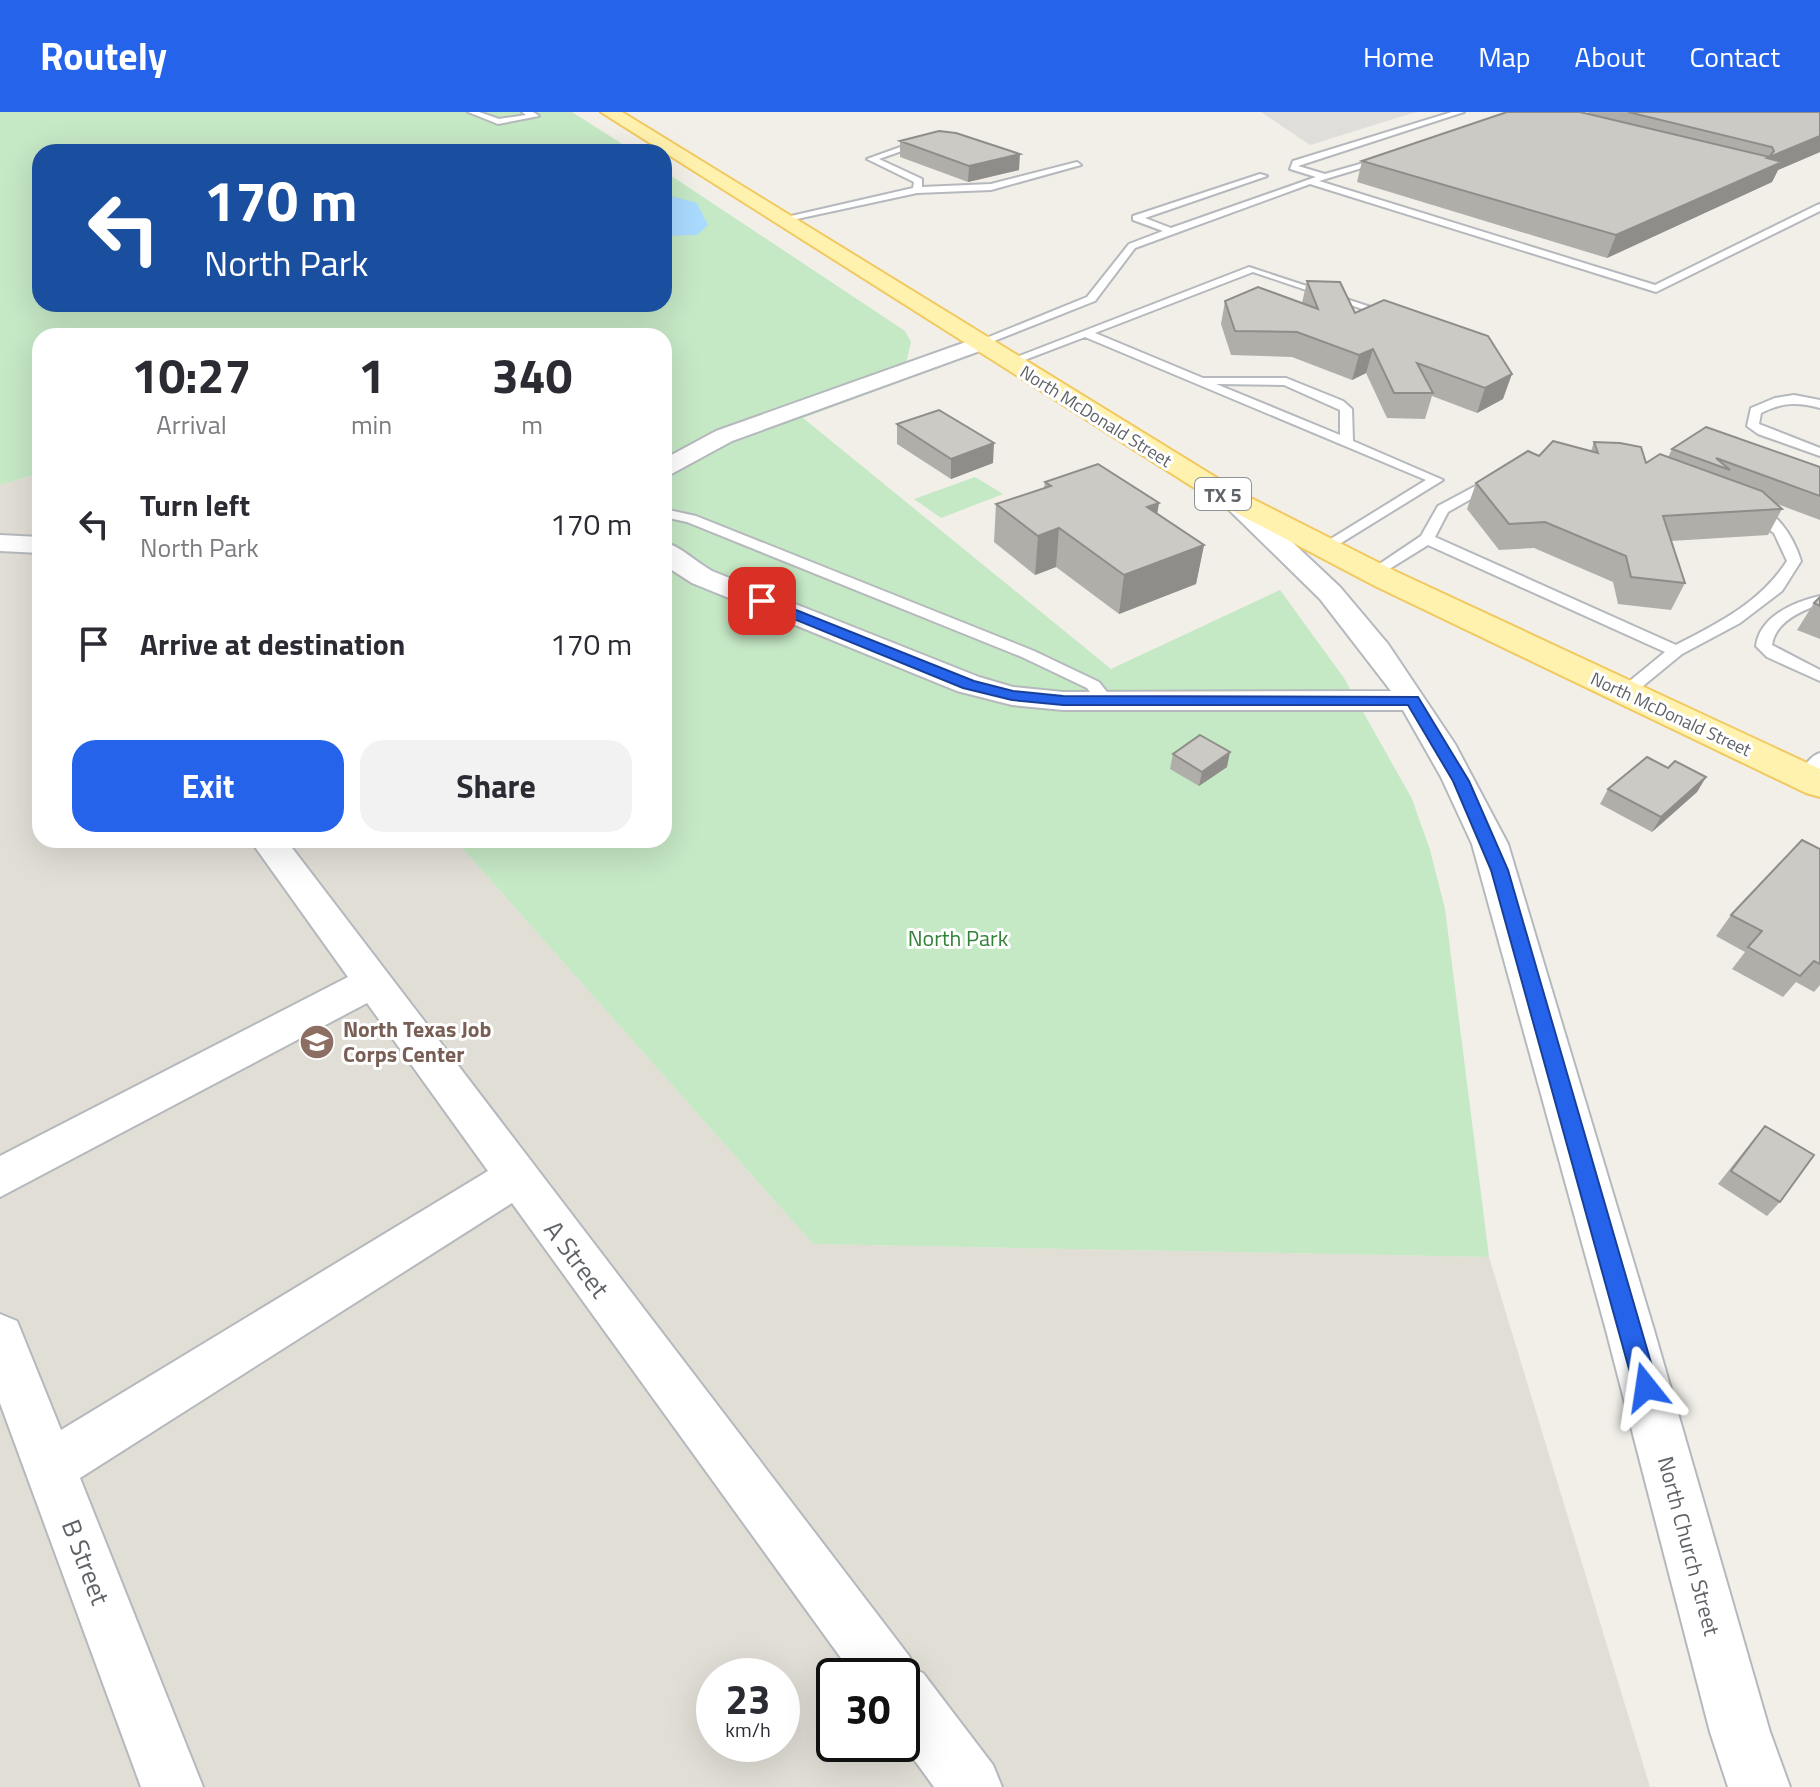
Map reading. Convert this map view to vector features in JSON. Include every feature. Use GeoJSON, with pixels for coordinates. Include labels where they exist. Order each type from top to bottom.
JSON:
{"type":"FeatureCollection","features":[{"type":"Feature","properties":{"kind":"main road","name":"North McDonald Street"},"geometry":{"type":"LineString","coordinates":[[610,112],[662,144]]}},
{"type":"Feature","properties":{"kind":"main road","name":"North McDonald Street"},"geometry":{"type":"LineString","coordinates":[[672,150],[1233,500]]}},
{"type":"Feature","properties":{"kind":"main road","name":"North McDonald Street"},"geometry":{"type":"LineString","coordinates":[[1340,565],[1815,773]]}},
{"type":"Feature","properties":{"kind":"street"},"geometry":{"type":"LineString","coordinates":[[672,465],[724,436],[980,343]]}},
{"type":"Feature","properties":{"kind":"street","name":"North Church Street"},"geometry":{"type":"LineString","coordinates":[[1233,500],[1340,565],[1368,636],[1413,700],[1461,781],[1500,870],[1736,1717],[1759,1787]]}},
{"type":"Feature","properties":{"kind":"street"},"geometry":{"type":"LineString","coordinates":[[672,557],[702,577],[968,684],[1039,700],[1413,700]]}},
{"type":"Feature","properties":{"kind":"street","name":"A Street"},"geometry":{"type":"LineString","coordinates":[[273,848],[876,1658]]}},
{"type":"Feature","properties":{"kind":"street"},"geometry":{"type":"LineString","coordinates":[[0,1178],[373,982]]}},
{"type":"Feature","properties":{"kind":"street"},"geometry":{"type":"LineString","coordinates":[[50,1467],[516,1177]]}},
{"type":"Feature","properties":{"kind":"street","name":"B Street"},"geometry":{"type":"LineString","coordinates":[[0,1337],[172,1787]]}},
{"type":"Feature","properties":{"kind":"street"},"geometry":{"type":"LineString","coordinates":[[920,1718],[971,1787]]}},
{"type":"Feature","properties":{"kind":"lane"},"geometry":{"type":"LineString","coordinates":[[472,112],[498,122],[535,114]]}},
{"type":"Feature","properties":{"kind":"lane"},"geometry":{"type":"LineString","coordinates":[[1325,177],[1293,167],[1296,163],[1460,112]]}},
{"type":"Feature","properties":{"kind":"lane"},"geometry":{"type":"LineString","coordinates":[[1486,112],[1507,117]]}},
{"type":"Feature","properties":{"kind":"lane"},"geometry":{"type":"LineString","coordinates":[[1478,126],[1520,112]]}},
{"type":"Feature","properties":{"kind":"lane"},"geometry":{"type":"LineString","coordinates":[[1384,135],[1409,142]]}},
{"type":"Feature","properties":{"kind":"lane"},"geometry":{"type":"LineString","coordinates":[[917,190],[919,181],[871,159],[928,140]]}},
{"type":"Feature","properties":{"kind":"lane"},"geometry":{"type":"LineString","coordinates":[[980,343],[1091,299],[1132,246],[1270,194],[1393,155]]}},
{"type":"Feature","properties":{"kind":"lane"},"geometry":{"type":"LineString","coordinates":[[1036,165],[1049,170]]}},
{"type":"Feature","properties":{"kind":"lane"},"geometry":{"type":"LineString","coordinates":[[783,219],[917,190],[991,187],[1077,165]]}},
{"type":"Feature","properties":{"kind":"lane"},"geometry":{"type":"LineString","coordinates":[[1171,231],[1136,218],[1263,176]]}},
{"type":"Feature","properties":{"kind":"lane"},"geometry":{"type":"LineString","coordinates":[[1312,182],[1656,289],[1820,207]]}},
{"type":"Feature","properties":{"kind":"lane"},"geometry":{"type":"LineString","coordinates":[[1010,362],[1253,269],[1402,320]]}},
{"type":"Feature","properties":{"kind":"lane"},"geometry":{"type":"LineString","coordinates":[[1085,333],[1436,480],[1340,565]]}},
{"type":"Feature","properties":{"kind":"lane"},"geometry":{"type":"LineString","coordinates":[[1194,379],[1286,382],[1339,404],[1346,409],[1347,444]]}},
{"type":"Feature","properties":{"kind":"lane"},"geometry":{"type":"LineString","coordinates":[[1820,404],[1797,397],[1781,398],[1755,411],[1752,419],[1753,426],[1762,431],[1820,452]]}},
{"type":"Feature","properties":{"kind":"lane"},"geometry":{"type":"LineString","coordinates":[[1427,539],[1443,509],[1505,474]]}},
{"type":"Feature","properties":{"kind":"lane"},"geometry":{"type":"LineString","coordinates":[[1626,692],[1676,651],[1735,620],[1777,588],[1794,561],[1788,540],[1769,517],[1741,506]]}},
{"type":"Feature","properties":{"kind":"lane"},"geometry":{"type":"LineString","coordinates":[[672,515],[691,519],[1028,654],[1093,685],[1106,701]]}},
{"type":"Feature","properties":{"kind":"lane"},"geometry":{"type":"LineString","coordinates":[[1340,565],[1427,539],[1676,651]]}},
{"type":"Feature","properties":{"kind":"lane"},"geometry":{"type":"LineString","coordinates":[[1820,600],[1783,617],[1768,630],[1763,640],[1764,646],[1773,654],[1820,676]]}},
{"type":"Feature","properties":{"kind":"shaded area"},"geometry":{"type":"Polygon","coordinates":[[[1261,112],[1416,112],[1310,145],[1261,112]]]}},
{"type":"Feature","properties":{"kind":"shaded area","name":"North Texas Job Corps Center"},"geometry":{"type":"Polygon","coordinates":[[[32,475],[32,848],[462,848],[813,1244],[1489,1257],[1650,1787],[0,1787],[0,485],[32,475]]]}},
{"type":"Feature","properties":{"kind":"green space","name":"North Park"},"geometry":{"type":"Polygon","coordinates":[[[0,112],[572,112],[622,144],[32,144],[32,312],[672,312],[672,176],[905,331],[911,342],[906,363],[949,348],[965,358],[803,418],[1111,669],[1280,590],[1344,678],[1412,799],[1430,850],[1445,909],[1489,1257],[813,1244],[462,848],[672,848],[672,328],[32,328],[32,475],[0,485],[0,112]]]}},
{"type":"Feature","properties":{"kind":"green space"},"geometry":{"type":"Polygon","coordinates":[[[975,477],[1003,494],[941,518],[914,499],[975,477]]]}},
{"type":"Feature","properties":{"kind":"water"},"geometry":{"type":"Polygon","coordinates":[[[672,196],[697,203],[708,225],[697,235],[672,236],[672,196]]]}},
{"type":"Feature","properties":{"kind":"building"},"geometry":{"type":"Polygon","coordinates":[[[1507,112],[1580,112],[1769,157],[1774,151],[1772,147],[1628,112],[1820,112],[1820,136],[1767,158],[1782,162],[1616,235],[1362,161],[1507,112]]]}},
{"type":"Feature","properties":{"kind":"building"},"geometry":{"type":"Polygon","coordinates":[[[939,131],[956,133],[1020,154],[969,166],[900,141],[939,131]]]}},
{"type":"Feature","properties":{"kind":"building"},"geometry":{"type":"Polygon","coordinates":[[[1307,281],[1340,282],[1355,313],[1384,300],[1488,336],[1512,374],[1485,388],[1417,363],[1433,393],[1394,393],[1373,349],[1359,355],[1297,332],[1235,331],[1225,301],[1258,287],[1318,309],[1307,281]]]}},
{"type":"Feature","properties":{"kind":"building"},"geometry":{"type":"Polygon","coordinates":[[[939,410],[994,443],[951,459],[897,424],[939,410]]]}},
{"type":"Feature","properties":{"kind":"building"},"geometry":{"type":"Polygon","coordinates":[[[1706,427],[1820,467],[1820,496],[1716,458],[1730,470],[1672,449],[1706,427]]]}},
{"type":"Feature","properties":{"kind":"building"},"geometry":{"type":"Polygon","coordinates":[[[1553,441],[1598,453],[1594,442],[1641,447],[1646,463],[1660,454],[1762,491],[1782,509],[1663,516],[1685,583],[1631,577],[1626,556],[1545,522],[1509,524],[1476,483],[1528,451],[1539,456],[1553,441]]]}},
{"type":"Feature","properties":{"kind":"building"},"geometry":{"type":"Polygon","coordinates":[[[1098,464],[1159,503],[1147,507],[1204,545],[1124,575],[1059,528],[1038,536],[996,504],[1051,486],[1045,482],[1098,464]]]}},
{"type":"Feature","properties":{"kind":"building"},"geometry":{"type":"Polygon","coordinates":[[[1200,735],[1230,752],[1202,772],[1173,754],[1200,735]]]}},
{"type":"Feature","properties":{"kind":"building"},"geometry":{"type":"Polygon","coordinates":[[[1647,757],[1668,768],[1675,761],[1706,777],[1661,817],[1608,789],[1647,757]]]}},
{"type":"Feature","properties":{"kind":"building"},"geometry":{"type":"Polygon","coordinates":[[[1802,840],[1820,849],[1820,964],[1814,961],[1800,976],[1748,947],[1762,931],[1731,915],[1802,840]]]}},
{"type":"Feature","properties":{"kind":"building"},"geometry":{"type":"Polygon","coordinates":[[[1765,1126],[1814,1155],[1780,1202],[1731,1171],[1765,1126]]]}},
{"type":"Feature","properties":{"kind":"place","name":"North Texas Job Corps Center"},"geometry":{"type":"Point","coordinates":[317,1042]}},
{"type":"Feature","properties":{"kind":"route"},"geometry":{"type":"LineString","coordinates":[[762,601],[968,684],[1012,696],[1063,701],[1413,700],[1461,781],[1500,870],[1646,1387]]}}]}
